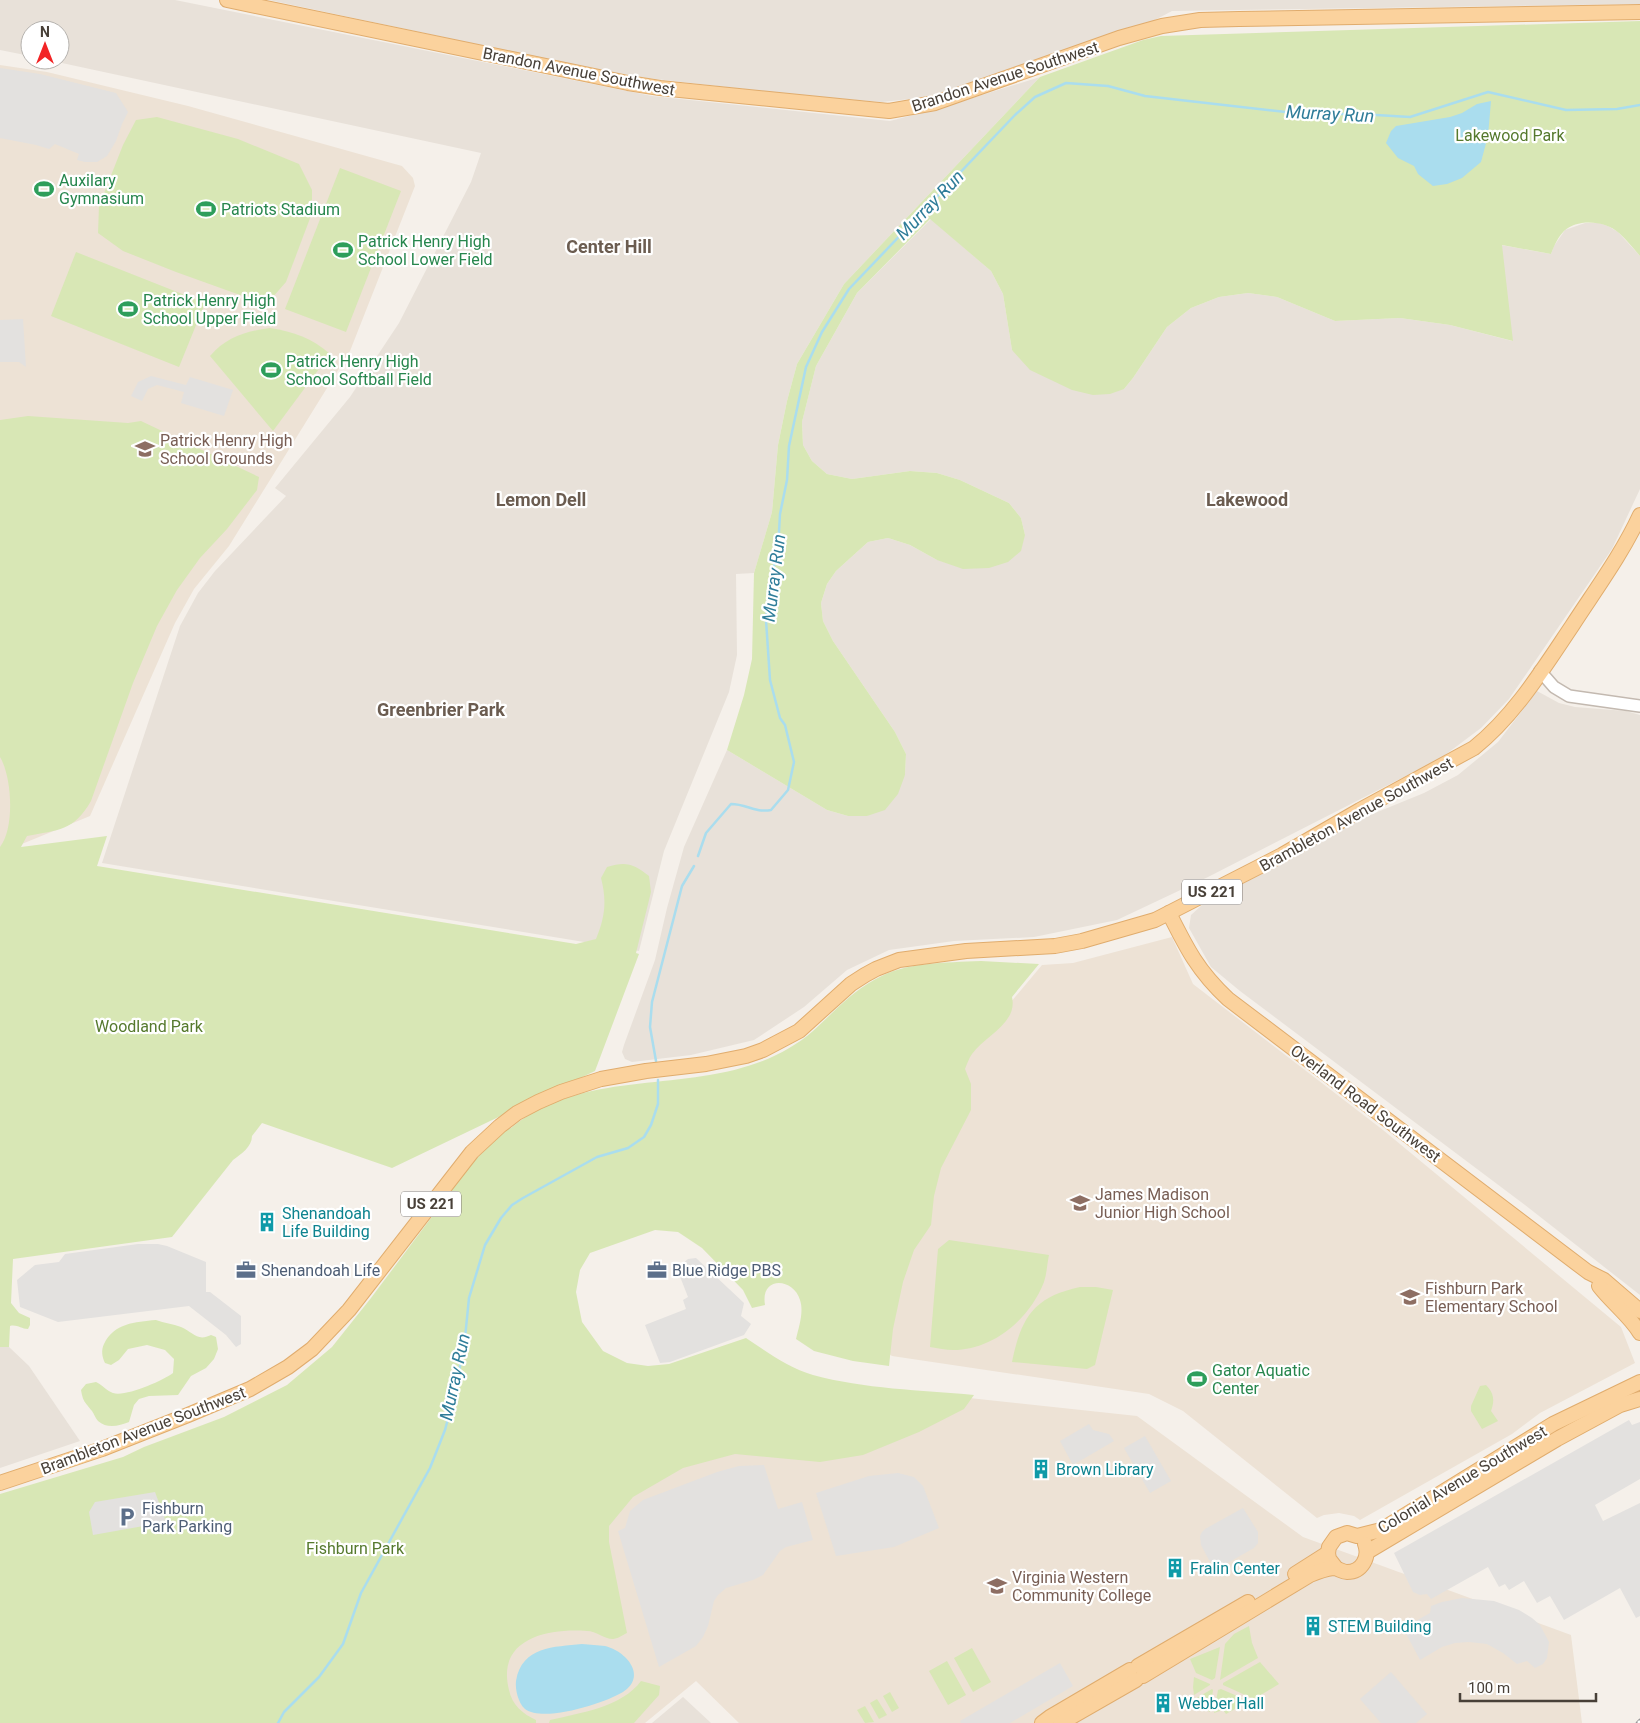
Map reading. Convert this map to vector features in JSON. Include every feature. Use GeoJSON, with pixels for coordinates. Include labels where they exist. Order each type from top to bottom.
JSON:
{"type":"FeatureCollection","features":[{"type":"Feature","properties":{"kind":"main road","name":"Brandon Avenue Southwest"},"geometry":{"type":"LineString","coordinates":[[228,0],[628,83],[660,88],[889,111],[935,103],[1119,38],[1183,22],[1249,18],[1640,12]]}},
{"type":"Feature","properties":{"kind":"main road","name":"Brambleton Avenue Southwest"},"geometry":{"type":"LineString","coordinates":[[0,1483],[102,1449],[188,1415],[250,1389],[288,1367],[312,1349],[349,1310],[472,1152],[500,1126],[517,1114],[561,1092],[601,1079],[646,1071],[706,1064],[746,1056],[783,1041],[814,1018],[851,984],[889,963],[948,953],[1033,948],[1082,941],[1155,920],[1282,855],[1474,748],[1505,720],[1540,671],[1615,562],[1640,515]]}},
{"type":"Feature","properties":{"kind":"main road","name":"Overland Road Southwest"},"geometry":{"type":"LineString","coordinates":[[1169,913],[1190,954],[1202,972],[1228,999],[1588,1272],[1604,1280],[1640,1311]]}},
{"type":"Feature","properties":{"kind":"main road","name":"Overland Road Southwest"},"geometry":{"type":"LineString","coordinates":[[1588,1272],[1599,1286],[1614,1297],[1640,1322]]}},
{"type":"Feature","properties":{"kind":"main road"},"geometry":{"type":"LineString","coordinates":[[1599,1286],[1640,1333]]}},
{"type":"Feature","properties":{"kind":"main road","name":"Colonial Avenue Southwest"},"geometry":{"type":"LineString","coordinates":[[1061,1723],[1328,1553],[1332,1542],[1339,1535],[1347,1533],[1358,1536],[1381,1530],[1553,1424],[1640,1382]]}},
{"type":"Feature","properties":{"kind":"main road","name":"Colonial Avenue Southwest"},"geometry":{"type":"LineString","coordinates":[[1042,1723],[1050,1717],[1137,1673],[1310,1575],[1336,1568],[1342,1571],[1355,1570],[1365,1561],[1367,1552],[1557,1438],[1620,1405],[1640,1399]]}},
{"type":"Feature","properties":{"kind":"main road"},"geometry":{"type":"LineString","coordinates":[[1606,1414],[1640,1406]]}},
{"type":"Feature","properties":{"kind":"main road"},"geometry":{"type":"LineString","coordinates":[[1358,1536],[1364,1542],[1367,1552]]}},
{"type":"Feature","properties":{"kind":"main road"},"geometry":{"type":"LineString","coordinates":[[1328,1553],[1329,1559],[1336,1568]]}},
{"type":"Feature","properties":{"kind":"street"},"geometry":{"type":"LineString","coordinates":[[1540,671],[1554,687],[1569,696],[1640,706]]}},
{"type":"Feature","properties":{"kind":"shaded area"},"geometry":{"type":"Polygon","coordinates":[[[0,0],[175,0],[652,96],[890,121],[940,108],[1040,77],[844,284],[797,364],[778,445],[772,512],[754,573],[736,574],[737,655],[729,692],[664,851],[639,951],[102,863],[180,626],[198,593],[215,571],[286,496],[275,488],[350,397],[399,323],[471,182],[481,153],[70,65],[70,20],[20,20],[20,54],[0,50],[0,0]]]}},
{"type":"Feature","properties":{"kind":"shaded area"},"geometry":{"type":"Polygon","coordinates":[[[269,0],[1640,0],[1640,4],[1172,11],[1153,21],[929,97],[882,102],[806,96],[647,78],[593,69],[269,0]]]}},
{"type":"Feature","properties":{"kind":"shaded area","name":"Patrick Henry High School Grounds"},"geometry":{"type":"Polygon","coordinates":[[[0,65],[20,68],[20,70],[47,72],[188,106],[402,166],[413,178],[415,186],[350,351],[229,546],[194,589],[175,623],[90,816],[0,853],[0,65]]]}},
{"type":"Feature","properties":{"kind":"shaded area"},"geometry":{"type":"Polygon","coordinates":[[[0,68],[40,74],[116,93],[128,112],[116,141],[107,156],[97,162],[85,162],[77,160],[79,154],[55,144],[49,149],[0,138],[0,68]]]}},
{"type":"Feature","properties":{"kind":"shaded area"},"geometry":{"type":"Polygon","coordinates":[[[931,219],[991,271],[1003,294],[1012,350],[1124,389],[1167,327],[1191,308],[1219,297],[1248,293],[1277,297],[1335,321],[1400,318],[1450,325],[1512,341],[1501,245],[1551,254],[1565,230],[1585,223],[1599,223],[1608,226],[1618,232],[1640,256],[1640,489],[1612,549],[1509,699],[1481,728],[1441,758],[1208,877],[1117,920],[1034,937],[954,941],[889,950],[847,970],[804,1007],[754,1040],[691,1055],[632,1062],[625,1059],[622,1052],[655,960],[684,847],[727,750],[827,810],[848,816],[867,816],[905,775],[906,754],[895,732],[833,641],[823,621],[821,603],[827,584],[836,571],[868,542],[888,538],[910,545],[937,560],[1025,535],[1021,518],[1009,503],[960,480],[937,473],[910,471],[852,479],[827,474],[812,461],[803,445],[802,422],[816,366],[857,293],[931,219]]]}},
{"type":"Feature","properties":{"kind":"shaded area"},"geometry":{"type":"Polygon","coordinates":[[[23,319],[26,367],[19,362],[0,362],[0,320],[23,319]]]}},
{"type":"Feature","properties":{"kind":"shaded area"},"geometry":{"type":"Polygon","coordinates":[[[151,376],[186,385],[190,377],[233,390],[224,416],[181,403],[184,392],[157,385],[148,389],[142,401],[131,396],[138,382],[151,376]]]}},
{"type":"Feature","properties":{"kind":"shaded area"},"geometry":{"type":"Polygon","coordinates":[[[1537,691],[1559,703],[1575,707],[1626,711],[1640,715],[1640,1295],[1525,1205],[1240,991],[1211,967],[1189,928],[1191,915],[1202,905],[1269,870],[1353,822],[1424,793],[1458,775],[1498,742],[1537,691]]]}},
{"type":"Feature","properties":{"kind":"shaded area","name":"James Madison Junior High School"},"geometry":{"type":"Polygon","coordinates":[[[1172,937],[1193,984],[1383,1130],[1621,1327],[1635,1363],[1540,1413],[1512,1434],[1360,1520],[1354,1516],[1339,1513],[1317,1518],[1183,1411],[1149,1394],[892,1356],[781,1276],[1042,965],[1073,963],[1172,937]]]}},
{"type":"Feature","properties":{"kind":"shaded area"},"geometry":{"type":"Polygon","coordinates":[[[138,1244],[167,1246],[206,1262],[206,1292],[210,1292],[241,1316],[241,1344],[236,1347],[226,1335],[189,1306],[58,1322],[20,1307],[17,1280],[35,1265],[59,1262],[65,1254],[138,1244]]]}},
{"type":"Feature","properties":{"kind":"shaded area"},"geometry":{"type":"Polygon","coordinates":[[[696,1258],[744,1303],[741,1316],[751,1324],[744,1335],[670,1362],[660,1363],[645,1325],[686,1309],[683,1300],[688,1297],[679,1274],[685,1269],[682,1264],[688,1259],[696,1258]]]}},
{"type":"Feature","properties":{"kind":"shaded area"},"geometry":{"type":"Polygon","coordinates":[[[0,1347],[9,1347],[29,1366],[80,1441],[0,1468],[0,1347]]]}},
{"type":"Feature","properties":{"kind":"shaded area","name":"Virginia Western Community College"},"geometry":{"type":"Polygon","coordinates":[[[923,1393],[1137,1416],[1303,1537],[1571,1635],[1582,1723],[739,1723],[696,1681],[645,1723],[447,1723],[685,1425],[923,1393]]]}},
{"type":"Feature","properties":{"kind":"shaded area"},"geometry":{"type":"Polygon","coordinates":[[[1629,1420],[1632,1425],[1640,1422],[1640,1479],[1595,1505],[1603,1521],[1640,1503],[1640,1616],[1636,1618],[1620,1588],[1564,1620],[1550,1596],[1537,1603],[1524,1581],[1509,1590],[1505,1584],[1499,1587],[1488,1567],[1431,1599],[1427,1594],[1420,1595],[1413,1592],[1394,1553],[1629,1420]]]}},
{"type":"Feature","properties":{"kind":"shaded area"},"geometry":{"type":"Polygon","coordinates":[[[1089,1424],[1093,1430],[1109,1434],[1114,1441],[1073,1465],[1060,1441],[1089,1424]]]}},
{"type":"Feature","properties":{"kind":"shaded area"},"geometry":{"type":"Polygon","coordinates":[[[1145,1436],[1171,1481],[1150,1493],[1124,1448],[1145,1436]]]}},
{"type":"Feature","properties":{"kind":"shaded area"},"geometry":{"type":"Polygon","coordinates":[[[764,1465],[778,1509],[802,1502],[813,1540],[786,1547],[780,1551],[763,1575],[726,1588],[714,1601],[708,1626],[696,1646],[659,1667],[618,1531],[625,1528],[630,1511],[643,1500],[717,1472],[739,1466],[764,1465]]]}},
{"type":"Feature","properties":{"kind":"shaded area"},"geometry":{"type":"Polygon","coordinates":[[[898,1473],[914,1477],[923,1486],[939,1528],[894,1547],[836,1556],[816,1493],[869,1476],[898,1473]]]}},
{"type":"Feature","properties":{"kind":"shaded area","name":"Fishburn Park Parking"},"geometry":{"type":"Polygon","coordinates":[[[155,1492],[166,1522],[93,1535],[89,1512],[95,1502],[155,1492]]]}},
{"type":"Feature","properties":{"kind":"shaded area"},"geometry":{"type":"Polygon","coordinates":[[[1243,1508],[1258,1532],[1258,1543],[1254,1548],[1224,1565],[1214,1564],[1209,1560],[1201,1545],[1200,1536],[1202,1532],[1243,1508]]]}},
{"type":"Feature","properties":{"kind":"shaded area"},"geometry":{"type":"Polygon","coordinates":[[[1462,1598],[1494,1601],[1519,1610],[1532,1618],[1540,1625],[1549,1642],[1547,1658],[1543,1664],[1535,1668],[1527,1661],[1517,1664],[1487,1644],[1469,1642],[1455,1643],[1442,1647],[1420,1660],[1403,1628],[1430,1613],[1431,1606],[1462,1598]]]}},
{"type":"Feature","properties":{"kind":"shaded area"},"geometry":{"type":"Polygon","coordinates":[[[1060,1663],[1073,1686],[1010,1723],[961,1723],[960,1721],[1060,1663]]]}},
{"type":"Feature","properties":{"kind":"shaded area"},"geometry":{"type":"Polygon","coordinates":[[[1391,1672],[1427,1714],[1416,1723],[1381,1723],[1360,1699],[1391,1672]]]}},
{"type":"Feature","properties":{"kind":"shaded area"},"geometry":{"type":"Polygon","coordinates":[[[683,1697],[711,1723],[652,1723],[683,1697]]]}},
{"type":"Feature","properties":{"kind":"green space","name":"Lakewood Park"},"geometry":{"type":"Polygon","coordinates":[[[1640,21],[1640,256],[1619,233],[1607,226],[1592,223],[1577,224],[1564,231],[1556,242],[1551,254],[1502,245],[1513,341],[1450,325],[1400,318],[1335,321],[1277,297],[1248,293],[1219,297],[1191,308],[1167,327],[1124,389],[1110,394],[1093,395],[1072,390],[1030,370],[1012,350],[1003,294],[991,271],[930,219],[857,293],[816,366],[802,422],[803,445],[812,461],[827,474],[852,479],[910,471],[937,473],[960,480],[1009,503],[1021,518],[1025,535],[1021,551],[1008,562],[989,568],[963,569],[937,560],[910,545],[888,538],[868,542],[836,571],[827,584],[821,603],[823,621],[833,641],[895,732],[906,754],[905,775],[898,794],[885,810],[867,816],[848,816],[827,810],[727,750],[744,695],[752,659],[754,573],[772,512],[778,445],[797,364],[844,284],[1040,77],[1143,40],[1161,36],[1640,21]]]}},
{"type":"Feature","properties":{"kind":"green space","name":"Patriots Stadium"},"geometry":{"type":"Polygon","coordinates":[[[157,117],[238,139],[299,164],[312,190],[312,213],[286,282],[272,298],[257,301],[176,272],[123,251],[98,233],[99,206],[123,145],[136,120],[157,117]]]}},
{"type":"Feature","properties":{"kind":"green space","name":"Patrick Henry High School Lower Field"},"geometry":{"type":"Polygon","coordinates":[[[340,168],[401,191],[346,332],[285,309],[340,168]]]}},
{"type":"Feature","properties":{"kind":"green space","name":"Patrick Henry High School Upper Field"},"geometry":{"type":"Polygon","coordinates":[[[76,252],[205,303],[179,367],[51,316],[76,252]]]}},
{"type":"Feature","properties":{"kind":"green space","name":"Patrick Henry High School Softball Field"},"geometry":{"type":"Polygon","coordinates":[[[270,328],[302,336],[330,354],[273,431],[210,356],[216,349],[237,336],[270,328]]]}},
{"type":"Feature","properties":{"kind":"green space","name":"Woodland Park"},"geometry":{"type":"Polygon","coordinates":[[[28,416],[128,423],[141,421],[259,477],[257,490],[227,529],[200,558],[177,590],[157,626],[133,683],[91,801],[85,811],[64,828],[27,836],[21,847],[107,836],[97,866],[576,944],[596,939],[604,909],[601,878],[607,867],[619,864],[634,866],[649,876],[651,892],[636,953],[639,954],[595,1071],[392,1168],[262,1123],[252,1136],[248,1147],[233,1160],[172,1237],[13,1259],[11,1303],[19,1313],[30,1318],[30,1325],[28,1329],[10,1326],[9,1347],[0,1347],[0,847],[8,828],[10,802],[7,777],[0,757],[0,420],[28,416]]]}},
{"type":"Feature","properties":{"kind":"green space","name":"Fishburn Park"},"geometry":{"type":"Polygon","coordinates":[[[981,961],[1039,964],[1012,997],[1013,1006],[1005,1022],[972,1054],[965,1069],[971,1084],[971,1110],[941,1168],[934,1196],[931,1225],[914,1250],[903,1282],[893,1329],[889,1366],[853,1361],[814,1351],[796,1339],[801,1319],[801,1305],[797,1293],[791,1287],[785,1284],[772,1284],[765,1295],[765,1305],[752,1308],[743,1290],[702,1248],[678,1232],[655,1230],[590,1253],[580,1270],[576,1292],[582,1322],[603,1351],[627,1363],[648,1366],[669,1364],[746,1338],[787,1364],[804,1372],[832,1380],[872,1386],[974,1395],[964,1409],[919,1432],[863,1455],[820,1462],[735,1454],[683,1468],[633,1497],[609,1526],[609,1542],[627,1633],[613,1639],[587,1631],[556,1632],[541,1635],[528,1640],[517,1648],[510,1659],[507,1673],[510,1695],[519,1708],[536,1720],[536,1723],[0,1723],[0,1494],[123,1457],[144,1447],[224,1417],[287,1385],[332,1347],[473,1162],[507,1129],[538,1110],[568,1097],[599,1090],[727,1072],[757,1063],[800,1041],[857,991],[887,974],[899,969],[926,964],[981,961]]]}},
{"type":"Feature","properties":{"kind":"green space"},"geometry":{"type":"Polygon","coordinates":[[[949,1240],[1049,1255],[1044,1282],[1030,1308],[1009,1330],[996,1338],[968,1349],[950,1350],[930,1347],[938,1249],[949,1240]]]}},
{"type":"Feature","properties":{"kind":"green space"},"geometry":{"type":"Polygon","coordinates":[[[1080,1287],[1113,1290],[1095,1365],[1087,1369],[1012,1362],[1020,1333],[1032,1312],[1051,1297],[1080,1287]]]}},
{"type":"Feature","properties":{"kind":"green space"},"geometry":{"type":"Polygon","coordinates":[[[156,1320],[181,1327],[199,1337],[211,1335],[216,1337],[218,1349],[214,1359],[206,1368],[191,1376],[178,1395],[149,1396],[139,1399],[134,1405],[129,1422],[113,1426],[102,1424],[97,1420],[84,1400],[81,1390],[86,1384],[96,1382],[109,1391],[119,1394],[135,1391],[153,1384],[173,1373],[174,1359],[165,1350],[147,1345],[128,1349],[119,1360],[111,1365],[105,1363],[103,1358],[103,1346],[113,1332],[133,1323],[156,1320]]]}},
{"type":"Feature","properties":{"kind":"green space"},"geometry":{"type":"Polygon","coordinates":[[[1486,1385],[1493,1397],[1491,1411],[1498,1421],[1482,1429],[1471,1411],[1471,1406],[1480,1386],[1486,1385]]]}},
{"type":"Feature","properties":{"kind":"green space"},"geometry":{"type":"Polygon","coordinates":[[[1249,1626],[1252,1643],[1258,1658],[1220,1680],[1225,1644],[1234,1634],[1249,1626]]]}},
{"type":"Feature","properties":{"kind":"green space"},"geometry":{"type":"Polygon","coordinates":[[[1220,1647],[1215,1678],[1212,1680],[1196,1673],[1190,1659],[1220,1647]]]}},
{"type":"Feature","properties":{"kind":"green space"},"geometry":{"type":"Polygon","coordinates":[[[972,1648],[991,1682],[973,1692],[954,1658],[972,1648]]]}},
{"type":"Feature","properties":{"kind":"green space"},"geometry":{"type":"Polygon","coordinates":[[[947,1661],[966,1695],[948,1705],[929,1671],[947,1661]]]}},
{"type":"Feature","properties":{"kind":"green space"},"geometry":{"type":"Polygon","coordinates":[[[1260,1662],[1279,1684],[1254,1699],[1223,1685],[1223,1683],[1260,1662]]]}},
{"type":"Feature","properties":{"kind":"green space"},"geometry":{"type":"Polygon","coordinates":[[[1194,1677],[1210,1685],[1194,1695],[1193,1687],[1194,1677]]]}},
{"type":"Feature","properties":{"kind":"green space"},"geometry":{"type":"Polygon","coordinates":[[[641,1681],[660,1686],[659,1695],[634,1723],[549,1723],[550,1720],[600,1708],[612,1703],[633,1690],[641,1681]]]}},
{"type":"Feature","properties":{"kind":"green space"},"geometry":{"type":"Polygon","coordinates":[[[1212,1689],[1210,1712],[1201,1707],[1195,1699],[1212,1689]]]}},
{"type":"Feature","properties":{"kind":"green space"},"geometry":{"type":"Polygon","coordinates":[[[1221,1689],[1249,1701],[1226,1714],[1223,1710],[1214,1713],[1218,1690],[1221,1689]]]}},
{"type":"Feature","properties":{"kind":"green space"},"geometry":{"type":"Polygon","coordinates":[[[890,1692],[899,1708],[892,1712],[883,1696],[890,1692]]]}},
{"type":"Feature","properties":{"kind":"green space"},"geometry":{"type":"Polygon","coordinates":[[[877,1699],[887,1715],[879,1719],[870,1703],[877,1699]]]}},
{"type":"Feature","properties":{"kind":"green space"},"geometry":{"type":"Polygon","coordinates":[[[865,1706],[874,1722],[865,1723],[857,1710],[865,1706]]]}},
{"type":"Feature","properties":{"kind":"water"},"geometry":{"type":"Polygon","coordinates":[[[1491,101],[1488,136],[1481,162],[1462,178],[1447,184],[1433,186],[1418,174],[1414,166],[1398,158],[1386,143],[1391,131],[1396,126],[1450,117],[1462,113],[1477,104],[1491,101]]]}},
{"type":"Feature","properties":{"kind":"water"},"geometry":{"type":"Polygon","coordinates":[[[582,1644],[605,1646],[620,1653],[627,1659],[634,1672],[634,1679],[630,1686],[623,1692],[603,1701],[574,1710],[546,1714],[534,1713],[525,1709],[519,1700],[516,1681],[519,1669],[525,1661],[541,1650],[582,1644]]]}},
{"type":"Feature","properties":{"kind":"waterway","name":"Murray Run"},"geometry":{"type":"LineString","coordinates":[[698,856],[706,833],[731,804],[765,811],[771,810],[788,790],[794,762],[785,725],[780,718],[770,680],[766,620],[769,587],[778,549],[780,514],[787,480],[789,446],[806,367],[822,332],[849,289],[1015,115],[1035,97],[1066,83],[1108,86],[1145,96],[1295,113],[1410,117],[1488,92],[1566,110],[1617,109],[1640,105]]}},
{"type":"Feature","properties":{"kind":"waterway","name":"Murray Run"},"geometry":{"type":"LineString","coordinates":[[656,1061],[650,1027],[652,1002],[682,886],[694,866]]}},
{"type":"Feature","properties":{"kind":"waterway","name":"Murray Run"},"geometry":{"type":"LineString","coordinates":[[278,1723],[284,1712],[319,1677],[343,1644],[361,1593],[430,1468],[445,1430],[450,1411],[464,1348],[469,1298],[485,1245],[501,1218],[512,1205],[597,1157],[628,1148],[644,1137],[651,1125],[658,1104],[658,1080]]}},
{"type":"Feature","properties":{"kind":"place","name":"Auxilary Gymnasium"},"geometry":{"type":"Point","coordinates":[44,189]}},
{"type":"Feature","properties":{"kind":"place","name":"Patriots Stadium"},"geometry":{"type":"Point","coordinates":[206,209]}},
{"type":"Feature","properties":{"kind":"place","name":"Patrick Henry High School Lower Field"},"geometry":{"type":"Point","coordinates":[343,250]}},
{"type":"Feature","properties":{"kind":"place","name":"Patrick Henry High School Upper Field"},"geometry":{"type":"Point","coordinates":[128,309]}},
{"type":"Feature","properties":{"kind":"place","name":"Patrick Henry High School Softball Field"},"geometry":{"type":"Point","coordinates":[271,370]}},
{"type":"Feature","properties":{"kind":"place","name":"Patrick Henry High School Grounds"},"geometry":{"type":"Point","coordinates":[145,449]}},
{"type":"Feature","properties":{"kind":"place","name":"James Madison Junior High School"},"geometry":{"type":"Point","coordinates":[1080,1203]}},
{"type":"Feature","properties":{"kind":"place","name":"Shenandoah Life Building"},"geometry":{"type":"Point","coordinates":[267,1222]}},
{"type":"Feature","properties":{"kind":"place","name":"Shenandoah Life"},"geometry":{"type":"Point","coordinates":[246,1270]}},
{"type":"Feature","properties":{"kind":"place","name":"Blue Ridge PBS"},"geometry":{"type":"Point","coordinates":[657,1270]}},
{"type":"Feature","properties":{"kind":"place","name":"Fishburn Park Elementary School"},"geometry":{"type":"Point","coordinates":[1410,1297]}},
{"type":"Feature","properties":{"kind":"place","name":"Gator Aquatic Center"},"geometry":{"type":"Point","coordinates":[1197,1379]}},
{"type":"Feature","properties":{"kind":"place","name":"Brown Library"},"geometry":{"type":"Point","coordinates":[1041,1469]}},
{"type":"Feature","properties":{"kind":"place","name":"Fishburn Park Parking"},"geometry":{"type":"Point","coordinates":[127,1517]}},
{"type":"Feature","properties":{"kind":"place","name":"Fralin Center"},"geometry":{"type":"Point","coordinates":[1175,1568]}},
{"type":"Feature","properties":{"kind":"place","name":"Virginia Western Community College"},"geometry":{"type":"Point","coordinates":[997,1586]}},
{"type":"Feature","properties":{"kind":"place","name":"STEM Building"},"geometry":{"type":"Point","coordinates":[1313,1626]}},
{"type":"Feature","properties":{"kind":"place","name":"Webber Hall"},"geometry":{"type":"Point","coordinates":[1163,1703]}},
{"type":"Feature","properties":{"kind":"district","name":"Center Hill"},"geometry":{"type":"Point","coordinates":[609,247]}},
{"type":"Feature","properties":{"kind":"district","name":"Lemon Dell"},"geometry":{"type":"Point","coordinates":[541,500]}},
{"type":"Feature","properties":{"kind":"district","name":"Lakewood"},"geometry":{"type":"Point","coordinates":[1247,500]}},
{"type":"Feature","properties":{"kind":"district","name":"Greenbrier Park"},"geometry":{"type":"Point","coordinates":[441,710]}}]}
